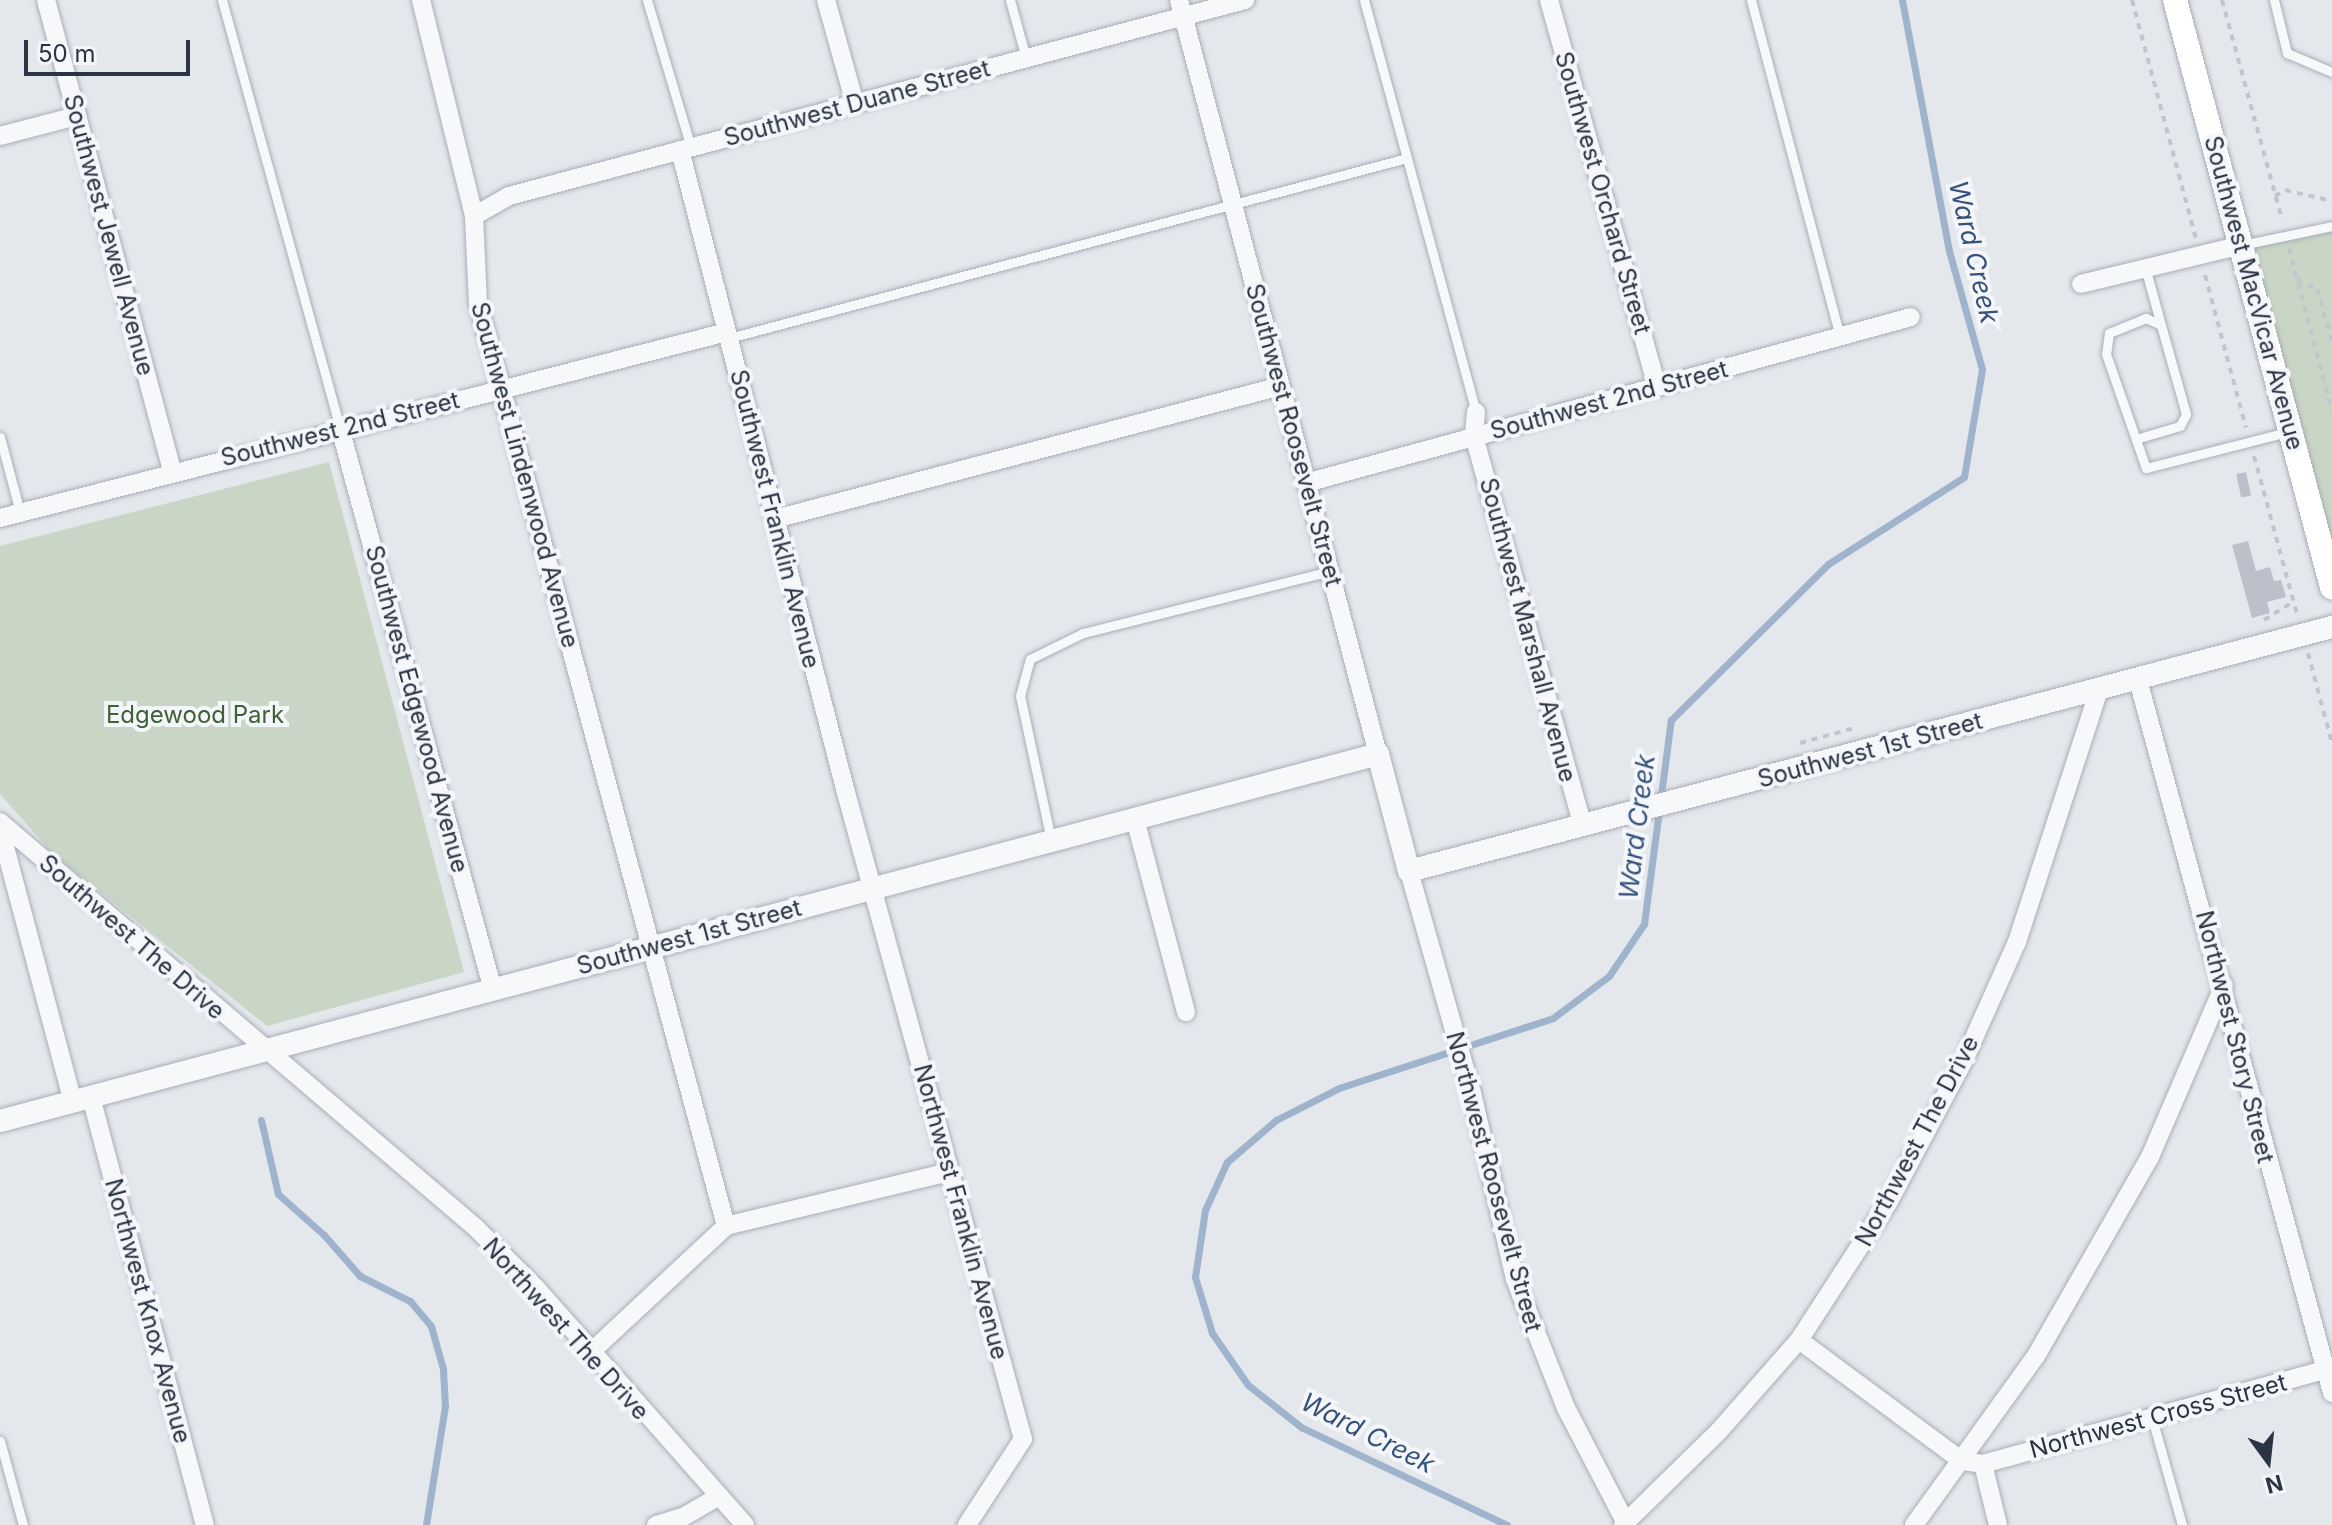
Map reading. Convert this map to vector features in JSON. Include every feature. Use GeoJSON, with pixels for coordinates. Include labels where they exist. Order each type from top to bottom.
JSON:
{"type":"FeatureCollection","features":[{"type":"Feature","properties":{"kind":"main road","name":"Southwest MacVicar Avenue"},"geometry":{"type":"LineString","coordinates":[[2175,0],[2332,587]]}},
{"type":"Feature","properties":{"kind":"street","name":"Southwest Jewell Avenue"},"geometry":{"type":"LineString","coordinates":[[46,0],[172,471]]}},
{"type":"Feature","properties":{"kind":"street","name":"Southwest Lindenwood Avenue"},"geometry":{"type":"LineString","coordinates":[[421,0],[474,216],[478,303],[726,1226]]}},
{"type":"Feature","properties":{"kind":"street"},"geometry":{"type":"LineString","coordinates":[[826,0],[855,104]]}},
{"type":"Feature","properties":{"kind":"street","name":"Southwest Duane Street"},"geometry":{"type":"LineString","coordinates":[[474,216],[509,196],[1026,58],[1181,8],[1245,0]]}},
{"type":"Feature","properties":{"kind":"street","name":"Southwest Orchard Street"},"geometry":{"type":"LineString","coordinates":[[1549,0],[1657,387]]}},
{"type":"Feature","properties":{"kind":"street","name":"Southwest Roosevelt Street"},"geometry":{"type":"LineString","coordinates":[[1181,8],[1409,871]]}},
{"type":"Feature","properties":{"kind":"street"},"geometry":{"type":"LineString","coordinates":[[0,136],[77,116]]}},
{"type":"Feature","properties":{"kind":"street","name":"Southwest Franklin Avenue"},"geometry":{"type":"LineString","coordinates":[[685,149],[728,335],[871,886]]}},
{"type":"Feature","properties":{"kind":"street"},"geometry":{"type":"LineString","coordinates":[[2081,284],[2199,251],[2242,245]]}},
{"type":"Feature","properties":{"kind":"street","name":"Southwest 2nd Street"},"geometry":{"type":"LineString","coordinates":[[1306,483],[1911,317]]}},
{"type":"Feature","properties":{"kind":"street","name":"Southwest 2nd Street"},"geometry":{"type":"LineString","coordinates":[[0,518],[340,428],[728,335]]}},
{"type":"Feature","properties":{"kind":"street"},"geometry":{"type":"LineString","coordinates":[[775,519],[1281,386]]}},
{"type":"Feature","properties":{"kind":"street"},"geometry":{"type":"LineString","coordinates":[[1474,436],[1476,412]]}},
{"type":"Feature","properties":{"kind":"street","name":"Southwest Edgewood Avenue"},"geometry":{"type":"LineString","coordinates":[[340,428],[493,990]]}},
{"type":"Feature","properties":{"kind":"street","name":"Southwest Marshall Avenue"},"geometry":{"type":"LineString","coordinates":[[1474,436],[1582,824]]}},
{"type":"Feature","properties":{"kind":"street","name":"Southwest 1st Street"},"geometry":{"type":"LineString","coordinates":[[1409,871],[2332,627]]}},
{"type":"Feature","properties":{"kind":"street","name":"Northwest Story Street"},"geometry":{"type":"LineString","coordinates":[[2138,680],[2224,985],[2263,1150],[2329,1369],[2332,1393]]}},
{"type":"Feature","properties":{"kind":"street","name":"Northwest The Drive"},"geometry":{"type":"LineString","coordinates":[[1626,1524],[1719,1431],[1799,1340],[1888,1203],[1965,1058],[2017,942],[2099,690]]}},
{"type":"Feature","properties":{"kind":"street","name":"Southwest 1st Street"},"geometry":{"type":"LineString","coordinates":[[0,1121],[871,886],[1378,754]]}},
{"type":"Feature","properties":{"kind":"street"},"geometry":{"type":"LineString","coordinates":[[1135,819],[1186,1012]]}},
{"type":"Feature","properties":{"kind":"street","name":"Southwest The Drive"},"geometry":{"type":"LineString","coordinates":[[0,825],[265,1051]]}},
{"type":"Feature","properties":{"kind":"street","name":"Northwest Knox Avenue"},"geometry":{"type":"LineString","coordinates":[[0,825],[205,1525]]}},
{"type":"Feature","properties":{"kind":"street","name":"Northwest Roosevelt Street"},"geometry":{"type":"LineString","coordinates":[[1409,871],[1472,1093],[1515,1279],[1539,1349],[1626,1524]]}},
{"type":"Feature","properties":{"kind":"street","name":"Northwest Franklin Avenue"},"geometry":{"type":"LineString","coordinates":[[871,886],[1023,1439],[967,1525]]}},
{"type":"Feature","properties":{"kind":"street"},"geometry":{"type":"LineString","coordinates":[[1914,1525],[2036,1356],[2150,1157],[2224,985]]}},
{"type":"Feature","properties":{"kind":"street","name":"Northwest The Drive"},"geometry":{"type":"LineString","coordinates":[[265,1051],[476,1228],[591,1352],[716,1498],[745,1525]]}},
{"type":"Feature","properties":{"kind":"street"},"geometry":{"type":"LineString","coordinates":[[591,1352],[726,1226],[949,1172]]}},
{"type":"Feature","properties":{"kind":"street"},"geometry":{"type":"LineString","coordinates":[[1799,1340],[1962,1461],[1983,1464],[1998,1525]]}},
{"type":"Feature","properties":{"kind":"street","name":"Northwest Cross Street"},"geometry":{"type":"LineString","coordinates":[[1983,1464],[2329,1369]]}},
{"type":"Feature","properties":{"kind":"street"},"geometry":{"type":"LineString","coordinates":[[656,1525],[683,1517],[716,1498]]}},
{"type":"Feature","properties":{"kind":"lane"},"geometry":{"type":"LineString","coordinates":[[222,0],[340,428]]}},
{"type":"Feature","properties":{"kind":"lane"},"geometry":{"type":"LineString","coordinates":[[647,0],[685,149]]}},
{"type":"Feature","properties":{"kind":"lane"},"geometry":{"type":"LineString","coordinates":[[1010,0],[1026,58]]}},
{"type":"Feature","properties":{"kind":"lane"},"geometry":{"type":"LineString","coordinates":[[1364,0],[1476,412]]}},
{"type":"Feature","properties":{"kind":"lane"},"geometry":{"type":"LineString","coordinates":[[1751,0],[1840,336]]}},
{"type":"Feature","properties":{"kind":"lane"},"geometry":{"type":"LineString","coordinates":[[2274,0],[2287,53],[2332,72]]}},
{"type":"Feature","properties":{"kind":"lane"},"geometry":{"type":"LineString","coordinates":[[728,335],[1033,254],[1233,206],[1407,158]]}},
{"type":"Feature","properties":{"kind":"lane"},"geometry":{"type":"LineString","coordinates":[[2242,245],[2332,226]]}},
{"type":"Feature","properties":{"kind":"lane"},"geometry":{"type":"LineString","coordinates":[[2136,439],[2180,426],[2186,414],[2145,267]]}},
{"type":"Feature","properties":{"kind":"lane"},"geometry":{"type":"LineString","coordinates":[[2161,325],[2146,318],[2109,333],[2106,354],[2146,468],[2291,431]]}},
{"type":"Feature","properties":{"kind":"lane"},"geometry":{"type":"LineString","coordinates":[[0,437],[20,512]]}},
{"type":"Feature","properties":{"kind":"lane"},"geometry":{"type":"LineString","coordinates":[[1051,840],[1020,696],[1030,659],[1083,633],[1329,571]]}},
{"type":"Feature","properties":{"kind":"lane"},"geometry":{"type":"LineString","coordinates":[[2152,1418],[2182,1525]]}},
{"type":"Feature","properties":{"kind":"lane"},"geometry":{"type":"LineString","coordinates":[[0,1441],[23,1525]]}},
{"type":"Feature","properties":{"kind":"path"},"geometry":{"type":"LineString","coordinates":[[2132,0],[2332,743]]}},
{"type":"Feature","properties":{"kind":"path"},"geometry":{"type":"LineString","coordinates":[[2222,0],[2332,412]]}},
{"type":"Feature","properties":{"kind":"path"},"geometry":{"type":"LineString","coordinates":[[2275,196],[2285,190],[2332,201]]}},
{"type":"Feature","properties":{"kind":"path"},"geometry":{"type":"LineString","coordinates":[[2297,279],[2317,289],[2332,341]]}},
{"type":"Feature","properties":{"kind":"green space"},"geometry":{"type":"Polygon","coordinates":[[[2332,226],[2332,578],[2242,245],[2332,226]]]}},
{"type":"Feature","properties":{"kind":"green space","name":"Edgewood Park"},"geometry":{"type":"Polygon","coordinates":[[[329,462],[464,972],[267,1026],[53,854],[0,794],[0,546],[329,462]]]}},
{"type":"Feature","properties":{"kind":"building"},"geometry":{"type":"Polygon","coordinates":[[[2246,472],[2251,495],[2241,498],[2236,474],[2246,472]]]}},
{"type":"Feature","properties":{"kind":"building"},"geometry":{"type":"Polygon","coordinates":[[[2248,541],[2256,571],[2270,567],[2274,581],[2281,580],[2286,597],[2267,602],[2270,613],[2252,618],[2232,545],[2248,541]]]}},
{"type":"Feature","properties":{"kind":"waterway","name":"Ward Creek"},"geometry":{"type":"LineString","coordinates":[[1507,1525],[1301,1427],[1248,1385],[1212,1333],[1195,1277],[1205,1210],[1227,1162],[1276,1120],[1339,1088],[1553,1018],[1609,976],[1644,924],[1671,720],[1828,564],[1964,477],[1982,369],[1949,251],[1902,0]]}},
{"type":"Feature","properties":{"kind":"waterway"},"geometry":{"type":"LineString","coordinates":[[261,1120],[278,1194],[324,1235],[360,1276],[410,1301],[431,1326],[443,1369],[445,1406],[426,1525]]}}]}
